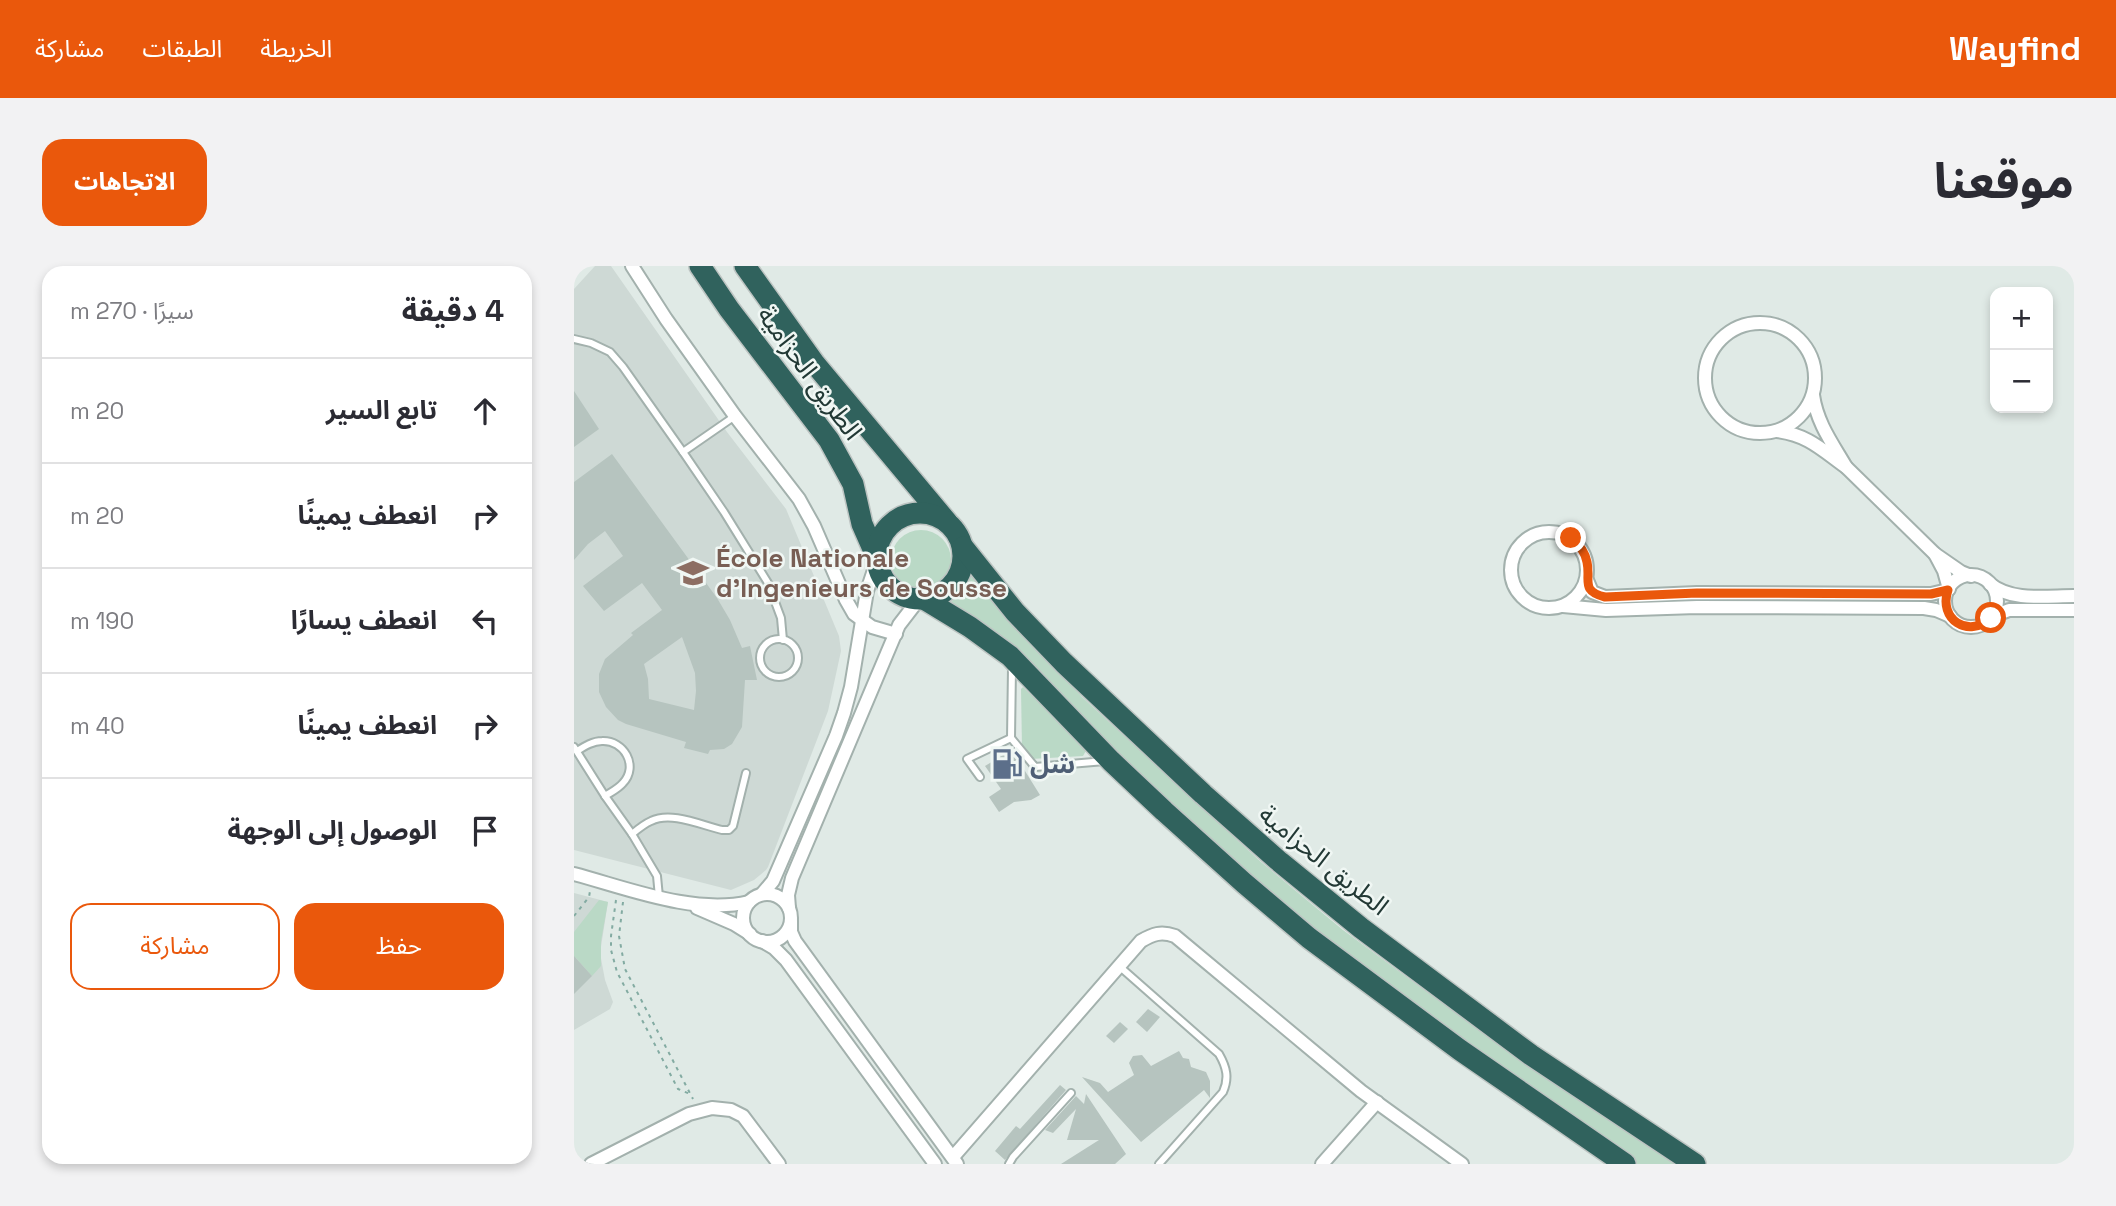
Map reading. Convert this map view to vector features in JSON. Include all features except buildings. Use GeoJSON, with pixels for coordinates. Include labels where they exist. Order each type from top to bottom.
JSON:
{"type":"FeatureCollection","features":[{"type":"Feature","properties":{"kind":"highway","name":"الطريق الحزامية"},"geometry":{"type":"LineString","coordinates":[[699,266],[829,440],[853,484],[862,524],[881,573],[896,592],[922,599],[970,626],[1010,656],[1111,761],[1309,939],[1387,998],[1625,1164]]}},
{"type":"Feature","properties":{"kind":"highway","name":"الطريق الحزامية"},"geometry":{"type":"LineString","coordinates":[[744,266],[815,364],[954,528],[963,547],[1015,612],[1063,663],[1203,794],[1280,862],[1362,928],[1531,1055],[1695,1164]]}},
{"type":"Feature","properties":{"kind":"highway"},"geometry":{"type":"LineString","coordinates":[[877,560],[878,545],[884,532],[906,515],[934,515],[947,522]]}},
{"type":"Feature","properties":{"kind":"highway"},"geometry":{"type":"LineString","coordinates":[[922,599],[936,596],[955,582],[961,571],[963,547]]}},
{"type":"Feature","properties":{"kind":"street"},"geometry":{"type":"LineString","coordinates":[[632,266],[735,416],[799,499],[854,614],[872,627],[896,634]]}},
{"type":"Feature","properties":{"kind":"street"},"geometry":{"type":"LineString","coordinates":[[1776,431],[1795,421],[1803,413],[1813,395],[1814,363],[1804,344],[1789,330],[1768,323],[1745,324],[1735,328],[1711,351],[1705,373],[1707,395],[1718,414],[1735,427],[1755,433],[1795,433],[1807,439],[1846,467],[1935,554],[1961,572],[1984,579],[1997,590],[2013,596],[2074,596]]}},
{"type":"Feature","properties":{"kind":"street"},"geometry":{"type":"LineString","coordinates":[[1813,395],[1816,414],[1846,467]]}},
{"type":"Feature","properties":{"kind":"street"},"geometry":{"type":"LineString","coordinates":[[1950,616],[1924,608],[1550,608],[1525,600],[1516,589],[1511,575],[1512,560],[1522,542],[1533,535],[1558,533],[1571,538],[1585,555],[1587,580],[1592,592],[1605,597],[1697,593],[1931,594],[1948,589],[1956,580],[1972,576]]}},
{"type":"Feature","properties":{"kind":"street"},"geometry":{"type":"LineString","coordinates":[[1935,554],[1944,571],[1948,589],[1945,606],[1957,623],[1971,627],[2009,610],[2074,610]]}},
{"type":"Feature","properties":{"kind":"street"},"geometry":{"type":"LineString","coordinates":[[574,874],[684,903],[720,907],[748,902],[762,894],[773,881],[844,713],[867,591],[877,560]]}},
{"type":"Feature","properties":{"kind":"street"},"geometry":{"type":"LineString","coordinates":[[1563,606],[1575,598],[1587,580]]}},
{"type":"Feature","properties":{"kind":"street"},"geometry":{"type":"LineString","coordinates":[[1990,584],[1996,597],[1991,618]]}},
{"type":"Feature","properties":{"kind":"street"},"geometry":{"type":"LineString","coordinates":[[922,599],[908,612],[896,634],[792,878],[788,895],[791,932],[795,941],[955,1161],[1141,941],[1154,934],[1166,933],[1175,936],[1377,1102],[1462,1164]]}},
{"type":"Feature","properties":{"kind":"street"},"geometry":{"type":"LineString","coordinates":[[823,766],[837,772]]}},
{"type":"Feature","properties":{"kind":"street"},"geometry":{"type":"LineString","coordinates":[[762,894],[770,894],[785,901],[790,915],[784,935],[762,941]]}},
{"type":"Feature","properties":{"kind":"street"},"geometry":{"type":"LineString","coordinates":[[748,902],[744,922],[750,934]]}},
{"type":"Feature","properties":{"kind":"street"},"geometry":{"type":"LineString","coordinates":[[684,903],[734,924],[774,948],[786,960],[934,1164]]}},
{"type":"Feature","properties":{"kind":"street"},"geometry":{"type":"LineString","coordinates":[[1322,1164],[1377,1102]]}},
{"type":"Feature","properties":{"kind":"street"},"geometry":{"type":"LineString","coordinates":[[591,1164],[689,1114],[712,1108],[731,1110],[743,1116],[779,1164]]}},
{"type":"Feature","properties":{"kind":"lane"},"geometry":{"type":"LineString","coordinates":[[574,339],[601,347],[617,359],[683,452],[768,583],[781,618],[783,640]]}},
{"type":"Feature","properties":{"kind":"lane"},"geometry":{"type":"LineString","coordinates":[[683,452],[735,416]]}},
{"type":"Feature","properties":{"kind":"lane"},"geometry":{"type":"LineString","coordinates":[[783,640],[797,650],[797,665],[787,675],[772,676],[762,665],[762,651],[772,641],[783,640]]}},
{"type":"Feature","properties":{"kind":"lane"},"geometry":{"type":"LineString","coordinates":[[1010,656],[1013,678],[1012,738],[1035,767],[1111,761]]}},
{"type":"Feature","properties":{"kind":"lane"},"geometry":{"type":"LineString","coordinates":[[980,777],[967,759],[1012,738]]}},
{"type":"Feature","properties":{"kind":"lane"},"geometry":{"type":"LineString","coordinates":[[605,796],[624,783],[628,776],[629,761],[626,753],[621,747],[605,741],[575,749],[605,796],[632,834],[657,876],[659,897]]}},
{"type":"Feature","properties":{"kind":"lane"},"geometry":{"type":"LineString","coordinates":[[632,834],[652,820],[660,818],[729,830],[733,826],[746,773]]}},
{"type":"Feature","properties":{"kind":"lane"},"geometry":{"type":"LineString","coordinates":[[1119,966],[1219,1055],[1226,1068],[1223,1093],[1159,1164]]}},
{"type":"Feature","properties":{"kind":"lane"},"geometry":{"type":"LineString","coordinates":[[1009,1164],[1071,1093]]}},
{"type":"Feature","properties":{"kind":"path"},"geometry":{"type":"LineString","coordinates":[[574,916],[589,897],[594,879]]}},
{"type":"Feature","properties":{"kind":"path"},"geometry":{"type":"LineString","coordinates":[[616,899],[611,950],[617,972],[678,1089],[691,1094],[622,960],[619,936],[623,901]]}},
{"type":"Feature","properties":{"kind":"shaded area","name":"École Nationale d'Ingenieurs de Sousse"},"geometry":{"type":"Polygon","coordinates":[[[595,266],[611,266],[727,432],[786,509],[839,636],[841,651],[828,711],[768,867],[754,880],[731,890],[574,850],[574,289],[595,266]]]}},
{"type":"Feature","properties":{"kind":"shaded area"},"geometry":{"type":"Polygon","coordinates":[[[574,893],[608,902],[600,953],[613,1002],[610,1009],[574,1030],[574,893]]]}},
{"type":"Feature","properties":{"kind":"green space"},"geometry":{"type":"Polygon","coordinates":[[[921,530],[938,535],[946,543],[951,560],[946,577],[938,585],[921,590],[904,585],[896,577],[891,560],[896,543],[904,535],[921,530]]]}},
{"type":"Feature","properties":{"kind":"green space"},"geometry":{"type":"Polygon","coordinates":[[[973,573],[1082,697],[1261,862],[1343,930],[1408,978],[1522,1061],[1674,1164],[1635,1164],[1321,939],[1130,770],[1014,648],[991,630],[945,607],[961,593],[973,573]]]}},
{"type":"Feature","properties":{"kind":"green space"},"geometry":{"type":"Polygon","coordinates":[[[1023,687],[1087,749],[1083,756],[1031,759],[1022,749],[1023,687]]]}},
{"type":"Feature","properties":{"kind":"green space"},"geometry":{"type":"Polygon","coordinates":[[[599,900],[608,902],[601,941],[601,966],[592,976],[576,958],[574,959],[574,932],[599,900]]]}},
{"type":"Feature","properties":{"kind":"place","name":"École Nationale d'Ingenieurs de Sousse"},"geometry":{"type":"Point","coordinates":[693,573]}},
{"type":"Feature","properties":{"kind":"place","name":"شل"},"geometry":{"type":"Point","coordinates":[1007,764]}},
{"type":"Feature","properties":{"kind":"route"},"geometry":{"type":"LineString","coordinates":[[1571,538],[1585,555],[1588,587],[1598,596],[1697,593],[1931,594],[1948,590],[1945,606],[1957,623],[1979,626],[1991,618]]}}]}
